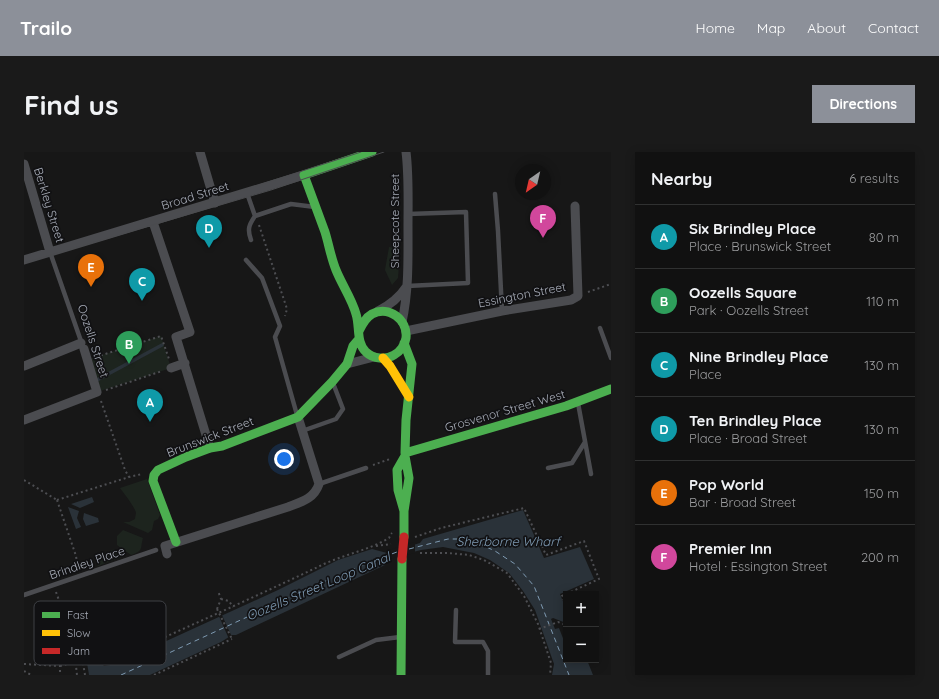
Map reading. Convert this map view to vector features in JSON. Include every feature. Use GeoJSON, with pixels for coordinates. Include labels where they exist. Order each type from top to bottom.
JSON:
{"type":"FeatureCollection","features":[{"type":"Feature","properties":{"kind":"street"},"geometry":{"type":"LineString","coordinates":[[200,152],[215,203]]}},
{"type":"Feature","properties":{"kind":"street","name":"Broad Street"},"geometry":{"type":"LineString","coordinates":[[24,260],[215,203],[372,152]]}},
{"type":"Feature","properties":{"kind":"street","name":"Sheepcote Street"},"geometry":{"type":"LineString","coordinates":[[402,322],[407,286],[408,214],[406,154]]}},
{"type":"Feature","properties":{"kind":"street","name":"Berkley Street"},"geometry":{"type":"LineString","coordinates":[[24,164],[50,252]]}},
{"type":"Feature","properties":{"kind":"street"},"geometry":{"type":"LineString","coordinates":[[304,175],[324,229],[334,264],[348,293],[357,317],[362,346],[366,352],[379,357],[390,366],[409,397]]}},
{"type":"Feature","properties":{"kind":"street","name":"Essington Street"},"geometry":{"type":"LineString","coordinates":[[406,331],[502,311],[572,300],[578,296],[575,206]]}},
{"type":"Feature","properties":{"kind":"street"},"geometry":{"type":"LineString","coordinates":[[153,222],[190,332],[176,337],[210,448]]}},
{"type":"Feature","properties":{"kind":"street"},"geometry":{"type":"LineString","coordinates":[[370,309],[391,304],[400,296],[407,286]]}},
{"type":"Feature","properties":{"kind":"street"},"geometry":{"type":"LineString","coordinates":[[347,364],[396,354],[404,343],[406,331],[402,322],[395,315],[385,311],[370,309],[348,293]]}},
{"type":"Feature","properties":{"kind":"street"},"geometry":{"type":"LineString","coordinates":[[163,550],[176,542],[279,514],[305,504],[312,497],[319,484],[298,417],[332,382],[347,364],[353,346],[359,335],[361,324],[366,318],[370,309]]}},
{"type":"Feature","properties":{"kind":"street"},"geometry":{"type":"LineString","coordinates":[[401,675],[404,513],[398,490],[397,470],[405,454],[412,364],[404,343]]}},
{"type":"Feature","properties":{"kind":"street"},"geometry":{"type":"LineString","coordinates":[[24,366],[83,346]]}},
{"type":"Feature","properties":{"kind":"street","name":"Oozells Street"},"geometry":{"type":"LineString","coordinates":[[83,346],[97,392]]}},
{"type":"Feature","properties":{"kind":"street"},"geometry":{"type":"LineString","coordinates":[[171,368],[185,363]]}},
{"type":"Feature","properties":{"kind":"street","name":"Grosvenor Street West"},"geometry":{"type":"LineString","coordinates":[[405,454],[558,408],[611,389]]}},
{"type":"Feature","properties":{"kind":"street"},"geometry":{"type":"LineString","coordinates":[[24,420],[97,392]]}},
{"type":"Feature","properties":{"kind":"street","name":"Brunswick Street"},"geometry":{"type":"LineString","coordinates":[[176,542],[154,481],[154,475],[158,470],[210,448],[222,446],[298,417]]}},
{"type":"Feature","properties":{"kind":"lane"},"geometry":{"type":"LineString","coordinates":[[247,193],[255,216]]}},
{"type":"Feature","properties":{"kind":"lane"},"geometry":{"type":"LineString","coordinates":[[495,194],[502,311]]}},
{"type":"Feature","properties":{"kind":"lane"},"geometry":{"type":"LineString","coordinates":[[251,240],[248,233],[250,224],[255,216],[291,204],[315,207]]}},
{"type":"Feature","properties":{"kind":"lane"},"geometry":{"type":"LineString","coordinates":[[407,286],[468,283],[466,212],[408,214]]}},
{"type":"Feature","properties":{"kind":"lane","name":"Oozells Street"},"geometry":{"type":"LineString","coordinates":[[50,252],[83,346]]}},
{"type":"Feature","properties":{"kind":"lane"},"geometry":{"type":"LineString","coordinates":[[246,260],[262,278],[280,326],[275,337],[298,417]]}},
{"type":"Feature","properties":{"kind":"lane"},"geometry":{"type":"LineString","coordinates":[[600,328],[611,358]]}},
{"type":"Feature","properties":{"kind":"lane"},"geometry":{"type":"LineString","coordinates":[[302,431],[336,419],[343,409],[332,382]]}},
{"type":"Feature","properties":{"kind":"lane"},"geometry":{"type":"LineString","coordinates":[[578,401],[591,474]]}},
{"type":"Feature","properties":{"kind":"lane"},"geometry":{"type":"LineString","coordinates":[[548,468],[572,463],[585,442]]}},
{"type":"Feature","properties":{"kind":"lane"},"geometry":{"type":"LineString","coordinates":[[319,484],[366,468]]}},
{"type":"Feature","properties":{"kind":"lane","name":"Brindley Place"},"geometry":{"type":"LineString","coordinates":[[24,595],[163,550]]}},
{"type":"Feature","properties":{"kind":"lane"},"geometry":{"type":"LineString","coordinates":[[456,610],[455,642],[483,642],[488,651],[488,675]]}},
{"type":"Feature","properties":{"kind":"lane"},"geometry":{"type":"LineString","coordinates":[[339,657],[376,640],[401,637]]}},
{"type":"Feature","properties":{"kind":"path"},"geometry":{"type":"LineString","coordinates":[[255,216],[287,309],[280,326]]}},
{"type":"Feature","properties":{"kind":"path"},"geometry":{"type":"LineString","coordinates":[[578,296],[611,284]]}},
{"type":"Feature","properties":{"kind":"path"},"geometry":{"type":"LineString","coordinates":[[87,360],[161,336],[171,368],[97,392],[125,470],[129,477]]}},
{"type":"Feature","properties":{"kind":"path"},"geometry":{"type":"LineString","coordinates":[[366,468],[405,454]]}},
{"type":"Feature","properties":{"kind":"path"},"geometry":{"type":"LineString","coordinates":[[57,500],[129,477],[147,473]]}},
{"type":"Feature","properties":{"kind":"path"},"geometry":{"type":"LineString","coordinates":[[24,480],[57,500],[76,556],[79,577]]}},
{"type":"Feature","properties":{"kind":"path"},"geometry":{"type":"LineString","coordinates":[[413,537],[441,528],[524,508],[546,555],[584,541],[599,579],[573,591]]}},
{"type":"Feature","properties":{"kind":"path"},"geometry":{"type":"LineString","coordinates":[[375,546],[389,538],[390,534],[404,535]]}},
{"type":"Feature","properties":{"kind":"path"},"geometry":{"type":"LineString","coordinates":[[166,637],[337,558],[375,546],[392,544]]}},
{"type":"Feature","properties":{"kind":"path"},"geometry":{"type":"LineString","coordinates":[[420,552],[469,555],[484,560],[507,573],[524,596],[539,629],[551,663],[550,675]]}},
{"type":"Feature","properties":{"kind":"path"},"geometry":{"type":"LineString","coordinates":[[54,585],[60,601]]}},
{"type":"Feature","properties":{"kind":"path"},"geometry":{"type":"LineString","coordinates":[[154,675],[232,639],[217,609],[221,599],[218,591]]}},
{"type":"Feature","properties":{"kind":"path"},"geometry":{"type":"LineString","coordinates":[[221,599],[229,601],[233,607]]}},
{"type":"Feature","properties":{"kind":"path"},"geometry":{"type":"LineString","coordinates":[[539,629],[558,622],[563,624]]}},
{"type":"Feature","properties":{"kind":"path"},"geometry":{"type":"LineString","coordinates":[[24,664],[34,665]]}},
{"type":"Feature","properties":{"kind":"path"},"geometry":{"type":"LineString","coordinates":[[42,665],[64,665]]}},
{"type":"Feature","properties":{"kind":"path"},"geometry":{"type":"LineString","coordinates":[[76,665],[77,675]]}},
{"type":"Feature","properties":{"kind":"path"},"geometry":{"type":"LineString","coordinates":[[83,665],[85,675]]}},
{"type":"Feature","properties":{"kind":"path"},"geometry":{"type":"LineString","coordinates":[[60,666],[60,675]]}},
{"type":"Feature","properties":{"kind":"path"},"geometry":{"type":"LineString","coordinates":[[24,671],[31,675]]}},
{"type":"Feature","properties":{"kind":"shaded area"},"geometry":{"type":"Polygon","coordinates":[[[389,247],[394,248],[399,265],[398,278],[392,285],[385,270],[389,247]]]}},
{"type":"Feature","properties":{"kind":"shaded area"},"geometry":{"type":"Polygon","coordinates":[[[161,336],[171,368],[97,392],[87,360],[161,336]]]}},
{"type":"Feature","properties":{"kind":"shaded area"},"geometry":{"type":"Polygon","coordinates":[[[147,479],[160,515],[158,519],[154,521],[152,530],[148,533],[123,522],[129,522],[135,519],[136,513],[132,504],[120,488],[147,479]]]}},
{"type":"Feature","properties":{"kind":"shaded area"},"geometry":{"type":"Polygon","coordinates":[[[123,530],[143,538],[141,549],[138,552],[131,555],[117,545],[117,536],[123,530]]]}},
{"type":"Feature","properties":{"kind":"shaded area"},"geometry":{"type":"Polygon","coordinates":[[[114,549],[124,556],[98,566],[98,556],[114,549]]]}},
{"type":"Feature","properties":{"kind":"water"},"geometry":{"type":"Polygon","coordinates":[[[92,497],[94,502],[80,508],[71,504],[92,497]]]}},
{"type":"Feature","properties":{"kind":"water"},"geometry":{"type":"Polygon","coordinates":[[[68,507],[79,511],[77,518],[81,527],[76,529],[68,507]]]}},
{"type":"Feature","properties":{"kind":"water"},"geometry":{"type":"Polygon","coordinates":[[[523,510],[544,558],[580,547],[594,579],[567,591],[563,591],[560,594],[563,602],[563,622],[553,618],[551,619],[555,629],[559,628],[563,638],[563,663],[588,663],[593,675],[552,675],[554,664],[535,610],[509,573],[490,560],[474,553],[443,547],[421,550],[389,558],[385,565],[236,635],[232,635],[221,642],[150,675],[89,675],[87,665],[166,665],[166,641],[278,590],[338,560],[372,549],[387,553],[420,543],[423,539],[523,510]]]}},
{"type":"Feature","properties":{"kind":"water"},"geometry":{"type":"Polygon","coordinates":[[[84,513],[98,518],[99,522],[86,526],[83,519],[84,513]]]}},
{"type":"Feature","properties":{"kind":"pier"},"geometry":{"type":"Polygon","coordinates":[[[415,542],[415,553],[390,559],[389,563],[389,550],[415,542]]]}},
{"type":"Feature","properties":{"kind":"pier"},"geometry":{"type":"Polygon","coordinates":[[[221,613],[232,637],[229,639],[218,614],[221,613]]]}},
{"type":"Feature","properties":{"kind":"waterway"},"geometry":{"type":"LineString","coordinates":[[97,380],[162,345]]}},
{"type":"Feature","properties":{"kind":"ferry route"},"geometry":{"type":"LineString","coordinates":[[409,549],[448,539],[462,539],[478,543],[495,551],[515,564],[534,586],[569,675]]}},
{"type":"Feature","properties":{"kind":"ferry route"},"geometry":{"type":"LineString","coordinates":[[166,654],[332,578],[397,552]]}},
{"type":"Feature","properties":{"kind":"ferry route"},"geometry":{"type":"LineString","coordinates":[[121,675],[143,665]]}},
{"type":"Feature","properties":{"kind":"tram line"},"geometry":{"type":"LineString","coordinates":[[150,220],[361,152]]}},
{"type":"Feature","properties":{"kind":"tram line"},"geometry":{"type":"LineString","coordinates":[[24,263],[271,190],[384,152]]}},
{"type":"Feature","properties":{"kind":"traffic: fast"},"geometry":{"type":"LineString","coordinates":[[359,331],[367,318],[372,314],[385,311],[401,320],[406,331],[405,343],[396,354],[387,358],[372,356],[363,348],[359,339],[357,319],[354,308],[338,276],[325,232],[304,175],[372,152]]}},
{"type":"Feature","properties":{"kind":"traffic: fast"},"geometry":{"type":"LineString","coordinates":[[176,542],[153,481],[154,475],[158,470],[186,457],[210,448],[222,446],[298,417],[332,382],[347,364],[353,346],[359,339]]}},
{"type":"Feature","properties":{"kind":"traffic: fast"},"geometry":{"type":"LineString","coordinates":[[404,343],[412,364],[406,420],[405,453],[566,406],[611,389]]}},
{"type":"Feature","properties":{"kind":"traffic: fast"},"geometry":{"type":"LineString","coordinates":[[404,511],[398,490],[397,470],[405,456]]}},
{"type":"Feature","properties":{"kind":"traffic: fast"},"geometry":{"type":"LineString","coordinates":[[404,537],[404,511],[409,478],[405,456]]}},
{"type":"Feature","properties":{"kind":"traffic: fast"},"geometry":{"type":"LineString","coordinates":[[401,675],[402,559]]}},
{"type":"Feature","properties":{"kind":"traffic: slow"},"geometry":{"type":"LineString","coordinates":[[383,358],[390,366],[409,397]]}},
{"type":"Feature","properties":{"kind":"traffic: jam"},"geometry":{"type":"LineString","coordinates":[[402,559],[404,537]]}},
{"type":"Feature","properties":{"kind":"place","name":"Premier Inn"},"geometry":{"type":"Point","coordinates":[543,238]}},
{"type":"Feature","properties":{"kind":"place","name":"Ten Brindley Place"},"geometry":{"type":"Point","coordinates":[209,248]}},
{"type":"Feature","properties":{"kind":"place","name":"Pop World"},"geometry":{"type":"Point","coordinates":[91,287]}},
{"type":"Feature","properties":{"kind":"place","name":"Nine Brindley Place"},"geometry":{"type":"Point","coordinates":[142,301]}},
{"type":"Feature","properties":{"kind":"place","name":"Oozells Square"},"geometry":{"type":"Point","coordinates":[129,364]}},
{"type":"Feature","properties":{"kind":"place","name":"Six Brindley Place"},"geometry":{"type":"Point","coordinates":[150,422]}},
{"type":"Feature","properties":{"kind":"water label","name":"Sherborne Wharf"},"geometry":{"type":"Point","coordinates":[508,541]}},
{"type":"Feature","properties":{"kind":"water label","name":"Oozells Street Loop Canal"},"geometry":{"type":"Point","coordinates":[318,586]}}]}
